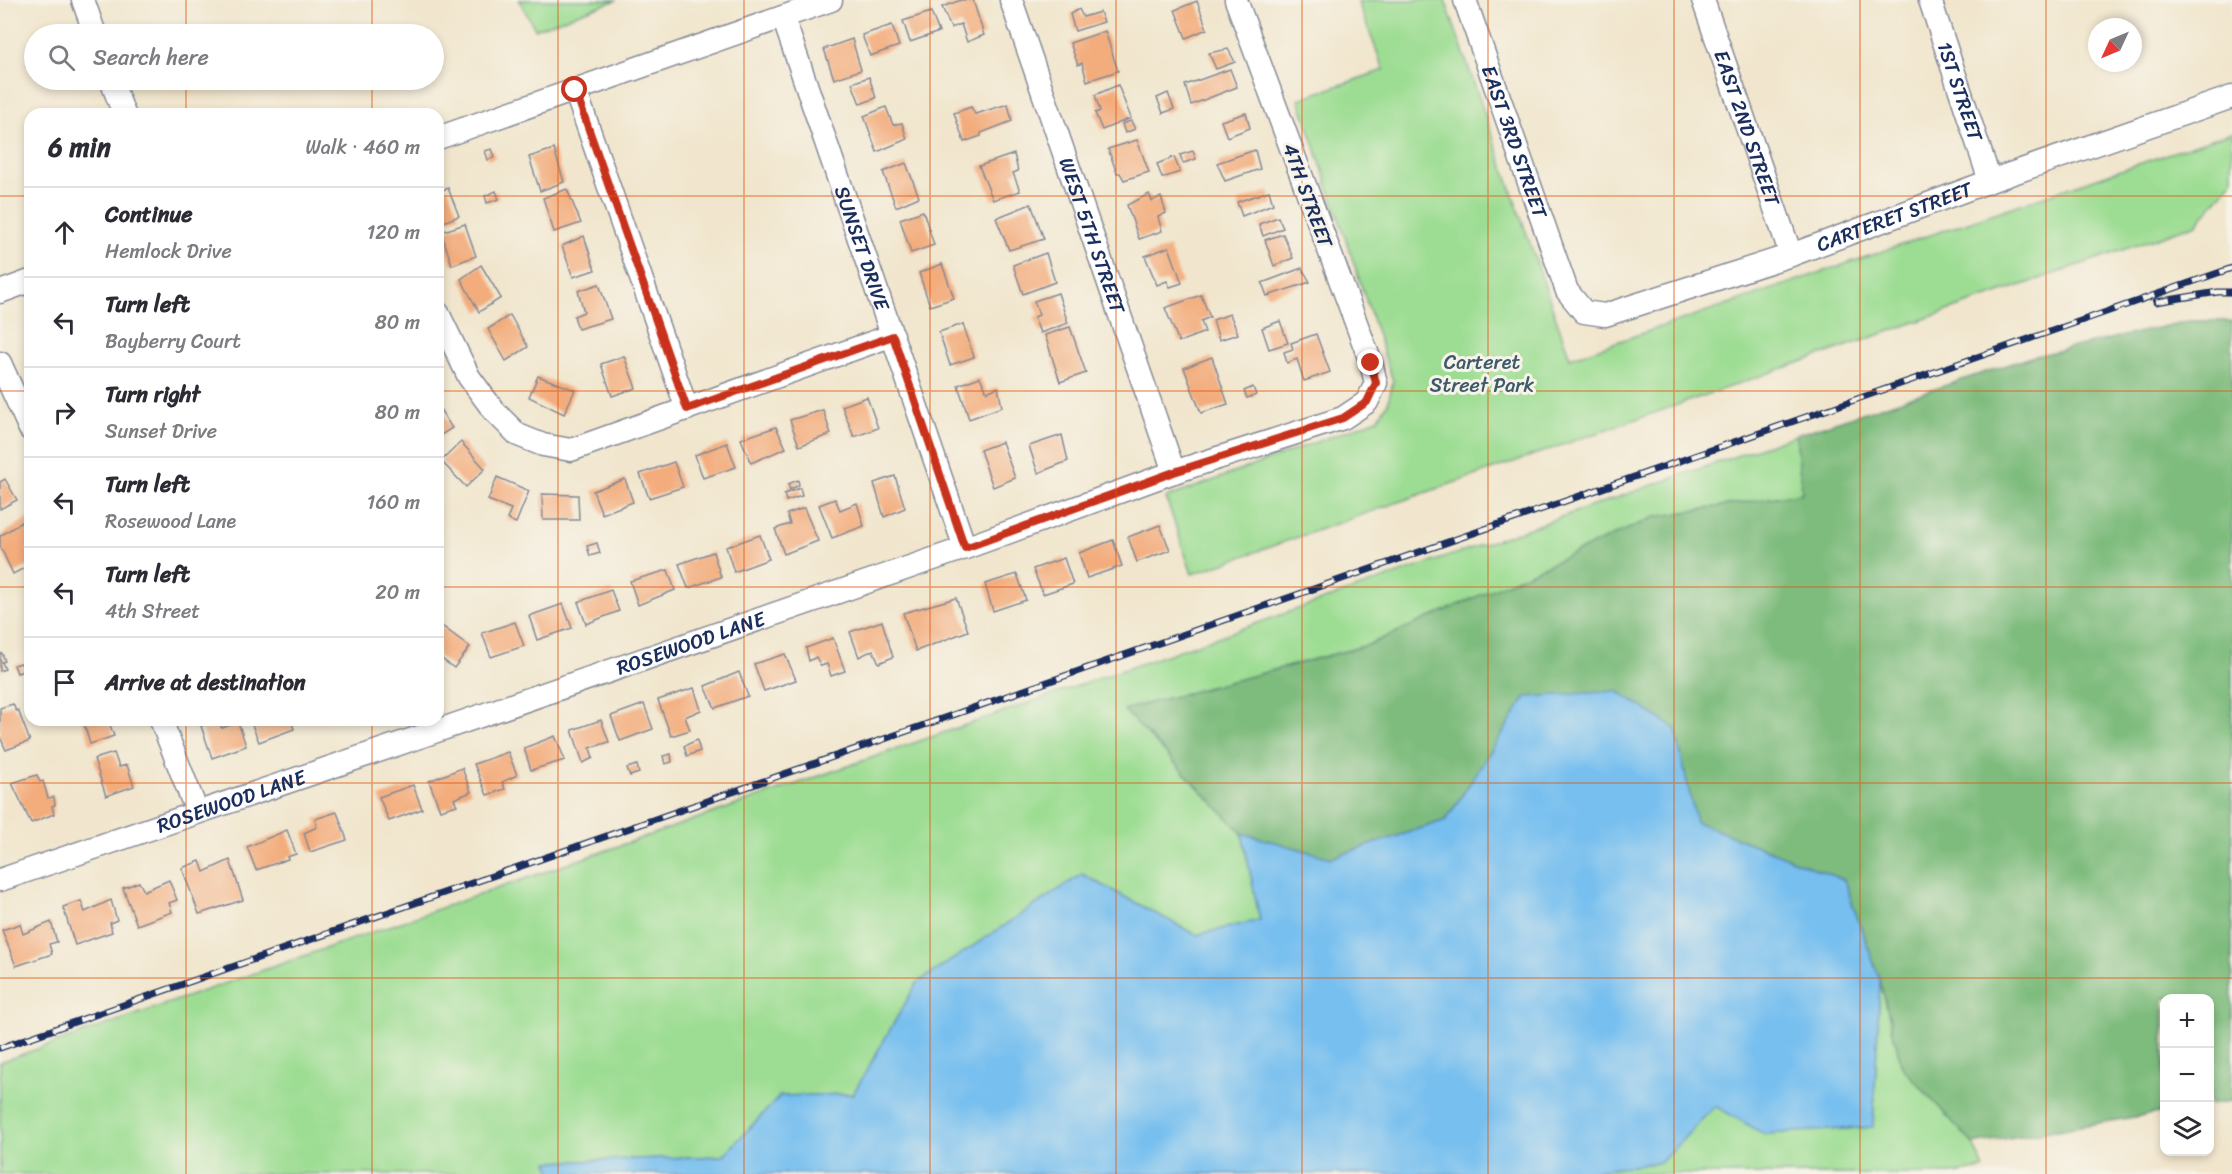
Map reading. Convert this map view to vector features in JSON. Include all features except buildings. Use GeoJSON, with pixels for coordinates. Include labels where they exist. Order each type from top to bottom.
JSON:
{"type":"FeatureCollection","features":[{"type":"Feature","properties":{"kind":"street"},"geometry":{"type":"LineString","coordinates":[[82,0],[91,24]]}},
{"type":"Feature","properties":{"kind":"street"},"geometry":{"type":"LineString","coordinates":[[444,136],[831,0]]}},
{"type":"Feature","properties":{"kind":"street","name":"WEST 5TH STREET"},"geometry":{"type":"LineString","coordinates":[[1011,0],[1174,472]]}},
{"type":"Feature","properties":{"kind":"street","name":"4TH STREET"},"geometry":{"type":"LineString","coordinates":[[1236,0],[1371,363],[1376,383],[1372,391]]}},
{"type":"Feature","properties":{"kind":"street","name":"EAST 3RD STREET"},"geometry":{"type":"LineString","coordinates":[[1465,0],[1565,284]]}},
{"type":"Feature","properties":{"kind":"street","name":"EAST 2ND STREET"},"geometry":{"type":"LineString","coordinates":[[1703,0],[1791,255]]}},
{"type":"Feature","properties":{"kind":"street","name":"1ST STREET"},"geometry":{"type":"LineString","coordinates":[[1930,0],[1990,181]]}},
{"type":"Feature","properties":{"kind":"street","name":"SUNSET DRIVE"},"geometry":{"type":"LineString","coordinates":[[783,17],[965,548]]}},
{"type":"Feature","properties":{"kind":"street"},"geometry":{"type":"LineString","coordinates":[[115,90],[122,108]]}},
{"type":"Feature","properties":{"kind":"street"},"geometry":{"type":"LineString","coordinates":[[575,90],[687,409]]}},
{"type":"Feature","properties":{"kind":"street","name":"CARTERET STREET"},"geometry":{"type":"LineString","coordinates":[[1565,284],[1567,291],[1584,312],[1605,315],[1791,255],[1990,181],[2232,97]]}},
{"type":"Feature","properties":{"kind":"street"},"geometry":{"type":"LineString","coordinates":[[0,292],[24,283]]}},
{"type":"Feature","properties":{"kind":"street"},"geometry":{"type":"LineString","coordinates":[[444,325],[469,377],[494,411],[518,435],[543,446],[571,450],[893,336]]}},
{"type":"Feature","properties":{"kind":"street"},"geometry":{"type":"LineString","coordinates":[[0,363],[24,416]]}},
{"type":"Feature","properties":{"kind":"street","name":"ROSEWOOD LANE"},"geometry":{"type":"LineString","coordinates":[[444,720],[965,548],[1174,472],[1343,418],[1367,402],[1372,391]]}},
{"type":"Feature","properties":{"kind":"street"},"geometry":{"type":"LineString","coordinates":[[163,726],[197,812]]}},
{"type":"Feature","properties":{"kind":"street","name":"ROSEWOOD LANE"},"geometry":{"type":"LineString","coordinates":[[1,877],[197,812],[424,727]]}},
{"type":"Feature","properties":{"kind":"green space"},"geometry":{"type":"Polygon","coordinates":[[[519,0],[617,0],[535,29],[519,0]]]}},
{"type":"Feature","properties":{"kind":"green space","name":"Carteret Street Park"},"geometry":{"type":"Polygon","coordinates":[[[1364,0],[1445,0],[1570,358],[2232,132],[2232,181],[2197,224],[1192,574],[1166,498],[1378,419],[1388,403],[1393,381],[1299,99],[1384,70],[1358,2],[1364,0]]]}},
{"type":"Feature","properties":{"kind":"green space"},"geometry":{"type":"Polygon","coordinates":[[[2188,321],[2232,321],[2232,1101],[2214,1103],[2214,994],[2160,994],[2160,1113],[1973,1144],[1902,1067],[1880,981],[1844,880],[1696,822],[1675,728],[1526,697],[1446,820],[1331,858],[1242,833],[1124,710],[1368,645],[1655,517],[1802,493],[1796,435],[2031,357],[2188,321]]]}},
{"type":"Feature","properties":{"kind":"green space"},"geometry":{"type":"Polygon","coordinates":[[[1796,435],[1802,493],[1655,517],[1368,645],[1124,710],[1242,833],[1260,920],[1196,935],[1082,874],[917,983],[853,1094],[780,1096],[723,1156],[549,1162],[553,1174],[0,1174],[0,1062],[1796,435]]]}},
{"type":"Feature","properties":{"kind":"green space"},"geometry":{"type":"Polygon","coordinates":[[[1880,981],[1902,1067],[1973,1144],[1984,1169],[1952,1174],[1575,1174],[1661,1162],[1715,1105],[1764,1134],[1873,1127],[1880,981]]]}},
{"type":"Feature","properties":{"kind":"water"},"geometry":{"type":"Polygon","coordinates":[[[1617,691],[1675,728],[1696,822],[1844,880],[1880,981],[1873,1127],[1764,1134],[1715,1106],[1661,1162],[1575,1174],[553,1174],[548,1162],[723,1156],[780,1096],[853,1094],[917,983],[1082,874],[1196,935],[1260,920],[1242,833],[1331,858],[1446,820],[1526,697],[1617,691]]]}},
{"type":"Feature","properties":{"kind":"railway"},"geometry":{"type":"LineString","coordinates":[[0,1048],[2232,268]]}},
{"type":"Feature","properties":{"kind":"railway"},"geometry":{"type":"LineString","coordinates":[[2156,302],[2218,292],[2232,292]]}},
{"type":"Feature","properties":{"kind":"route"},"geometry":{"type":"LineString","coordinates":[[575,90],[687,409],[893,336],[965,548],[1174,472],[1343,418],[1367,402],[1376,383],[1371,363]]}}]}
